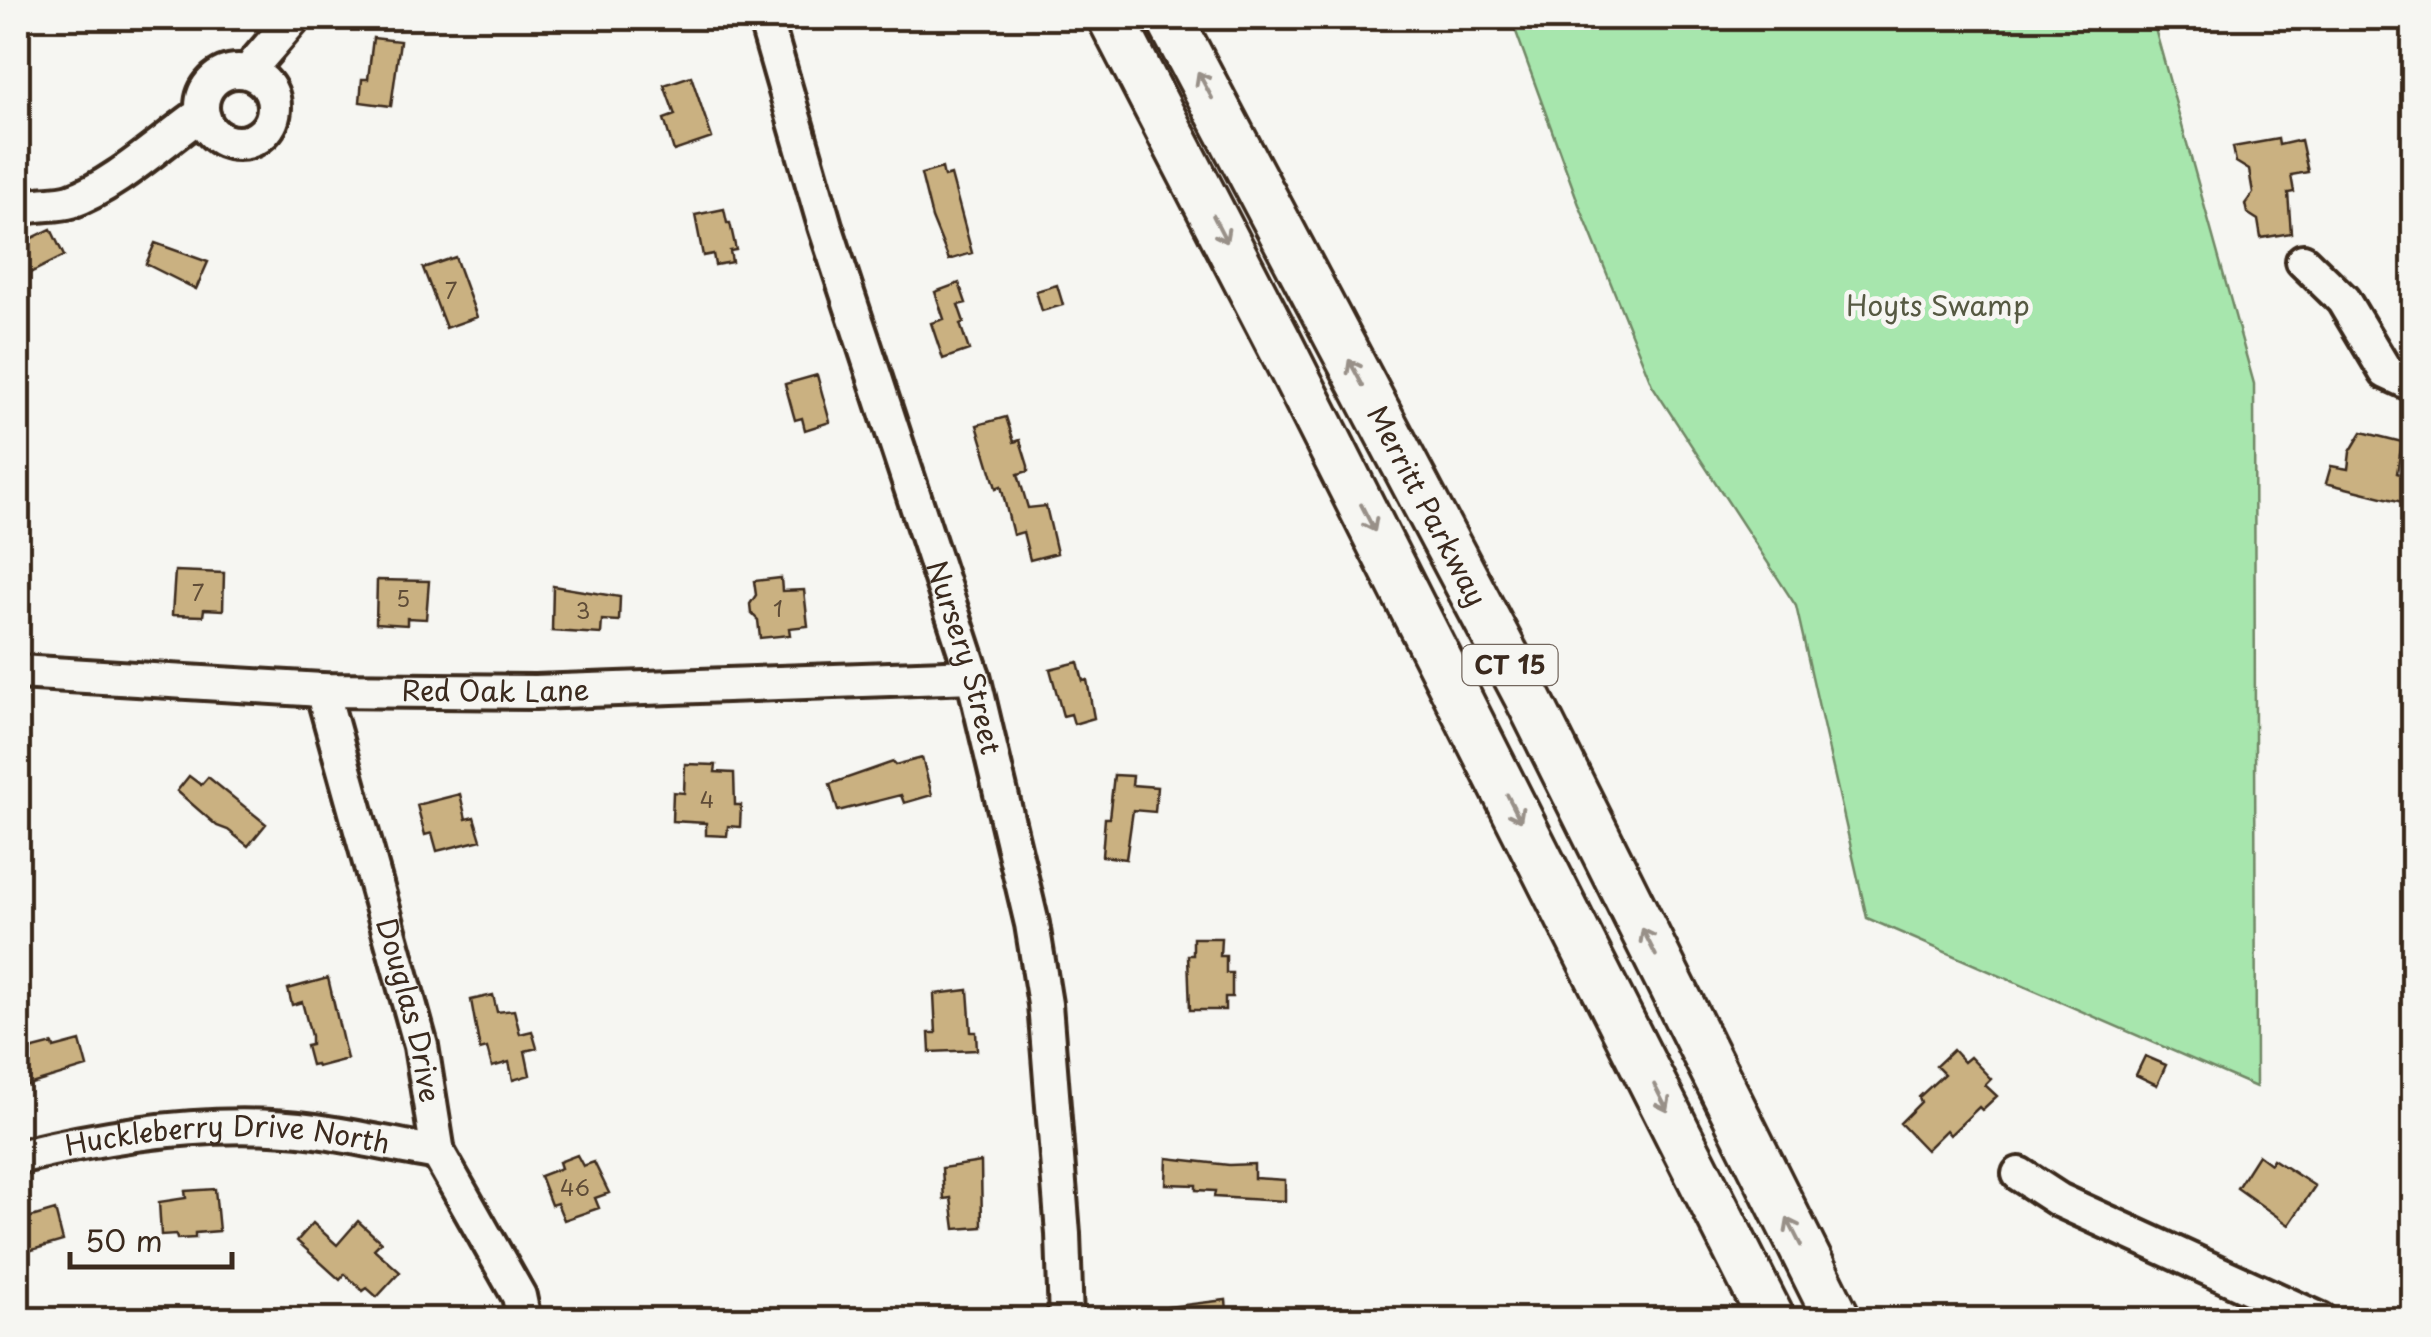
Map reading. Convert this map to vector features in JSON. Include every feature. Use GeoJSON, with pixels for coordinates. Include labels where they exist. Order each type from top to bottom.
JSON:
{"type":"FeatureCollection","features":[{"type":"Feature","properties":{"kind":"highway","name":"Merritt Parkway"},"geometry":{"type":"LineString","coordinates":[[1111,18],[1772,1320]]}},
{"type":"Feature","properties":{"kind":"highway","name":"Merritt Parkway"},"geometry":{"type":"LineString","coordinates":[[1169,18],[1526,694],[1838,1320]]}},
{"type":"Feature","properties":{"kind":"street"},"geometry":{"type":"LineString","coordinates":[[252,73],[256,62],[294,18]]}},
{"type":"Feature","properties":{"kind":"street","name":"Nursery Street"},"geometry":{"type":"LineString","coordinates":[[766,18],[825,226],[973,676],[1032,924],[1045,1004],[1066,1320]]}},
{"type":"Feature","properties":{"kind":"street"},"geometry":{"type":"LineString","coordinates":[[229,72],[252,73],[264,82],[274,100],[272,119],[264,132],[247,142],[229,142],[216,136],[204,118],[202,102],[212,82],[229,72]]}},
{"type":"Feature","properties":{"kind":"street"},"geometry":{"type":"LineString","coordinates":[[18,210],[31,204],[68,202],[99,187],[194,119],[204,118]]}},
{"type":"Feature","properties":{"kind":"street"},"geometry":{"type":"LineString","coordinates":[[2304,261],[2344,300],[2386,372],[2414,386]]}},
{"type":"Feature","properties":{"kind":"street","name":"Red Oak Lane"},"geometry":{"type":"LineString","coordinates":[[18,672],[322,690],[535,692],[973,676]]}},
{"type":"Feature","properties":{"kind":"street","name":"Douglas Drive"},"geometry":{"type":"LineString","coordinates":[[322,690],[421,1046],[438,1153],[519,1296],[524,1320]]}},
{"type":"Feature","properties":{"kind":"street","name":"Huckleberry Drive North"},"geometry":{"type":"LineString","coordinates":[[18,1157],[96,1138],[216,1128],[312,1130],[438,1153]]}},
{"type":"Feature","properties":{"kind":"street"},"geometry":{"type":"LineString","coordinates":[[2020,1174],[2059,1200],[2322,1320]]}},
{"type":"Feature","properties":{"kind":"green space","name":"Hoyts Swamp"},"geometry":{"type":"Polygon","coordinates":[[[1511,18],[2152,18],[2254,384],[2256,1087],[1867,918],[1796,606],[1652,385],[1578,202],[1511,18]]]}},
{"type":"Feature","properties":{"kind":"building"},"geometry":{"type":"Polygon","coordinates":[[[373,38],[400,41],[391,106],[360,102],[362,79],[368,79],[373,38]]]}},
{"type":"Feature","properties":{"kind":"building"},"geometry":{"type":"Polygon","coordinates":[[[691,76],[712,138],[674,151],[664,119],[675,115],[664,85],[691,76]]]}},
{"type":"Feature","properties":{"kind":"building"},"geometry":{"type":"Polygon","coordinates":[[[2278,139],[2279,145],[2301,140],[2308,172],[2291,175],[2291,233],[2261,238],[2258,220],[2247,213],[2245,204],[2253,193],[2249,170],[2236,162],[2233,147],[2278,139]]]}},
{"type":"Feature","properties":{"kind":"building"},"geometry":{"type":"Polygon","coordinates":[[[942,168],[944,177],[951,175],[972,253],[949,260],[932,218],[921,174],[942,168]]]}},
{"type":"Feature","properties":{"kind":"building"},"geometry":{"type":"Polygon","coordinates":[[[724,209],[736,250],[730,251],[732,262],[715,265],[713,254],[703,256],[695,215],[724,209]]]}},
{"type":"Feature","properties":{"kind":"building"},"geometry":{"type":"Polygon","coordinates":[[[51,229],[64,256],[18,279],[18,245],[51,229]]]}},
{"type":"Feature","properties":{"kind":"building"},"geometry":{"type":"Polygon","coordinates":[[[155,243],[208,262],[196,289],[146,264],[155,243]]]}},
{"type":"Feature","properties":{"kind":"building"},"geometry":{"type":"Polygon","coordinates":[[[455,257],[477,317],[446,328],[423,268],[455,257]]]}},
{"type":"Feature","properties":{"kind":"building"},"geometry":{"type":"Polygon","coordinates":[[[959,283],[966,303],[958,305],[964,322],[960,324],[969,350],[943,359],[931,323],[944,319],[935,292],[959,283]]]}},
{"type":"Feature","properties":{"kind":"building"},"geometry":{"type":"Polygon","coordinates":[[[1057,285],[1063,305],[1042,311],[1036,291],[1057,285]]]}},
{"type":"Feature","properties":{"kind":"building"},"geometry":{"type":"Polygon","coordinates":[[[817,375],[830,422],[805,430],[802,418],[795,420],[785,384],[817,375]]]}},
{"type":"Feature","properties":{"kind":"building"},"geometry":{"type":"Polygon","coordinates":[[[1006,417],[1014,442],[1020,440],[1028,466],[1028,471],[1018,474],[1028,508],[1046,506],[1057,553],[1030,560],[1023,532],[1013,535],[1001,486],[996,488],[977,425],[1006,417]]]}},
{"type":"Feature","properties":{"kind":"building"},"geometry":{"type":"Polygon","coordinates":[[[2362,432],[2402,442],[2397,473],[2414,478],[2414,505],[2326,483],[2331,466],[2348,469],[2350,452],[2362,432]]]}},
{"type":"Feature","properties":{"kind":"building"},"geometry":{"type":"Polygon","coordinates":[[[175,571],[224,573],[223,610],[204,609],[203,616],[172,615],[175,571]]]}},
{"type":"Feature","properties":{"kind":"building"},"geometry":{"type":"Polygon","coordinates":[[[781,578],[782,591],[804,590],[808,626],[789,628],[790,635],[760,638],[758,620],[751,613],[750,604],[756,595],[754,581],[781,578]]]}},
{"type":"Feature","properties":{"kind":"building"},"geometry":{"type":"Polygon","coordinates":[[[377,580],[429,581],[426,619],[407,618],[407,625],[376,623],[377,580]]]}},
{"type":"Feature","properties":{"kind":"building"},"geometry":{"type":"Polygon","coordinates":[[[553,586],[620,597],[619,621],[602,620],[601,634],[552,631],[553,586]]]}},
{"type":"Feature","properties":{"kind":"building"},"geometry":{"type":"Polygon","coordinates":[[[1078,662],[1083,681],[1087,680],[1094,718],[1074,724],[1071,714],[1063,716],[1050,669],[1078,662]]]}},
{"type":"Feature","properties":{"kind":"building"},"geometry":{"type":"Polygon","coordinates":[[[922,758],[932,795],[904,803],[901,795],[838,811],[830,784],[893,762],[895,765],[922,758]]]}},
{"type":"Feature","properties":{"kind":"building"},"geometry":{"type":"Polygon","coordinates":[[[685,764],[716,765],[715,772],[734,773],[735,805],[741,805],[740,827],[728,826],[727,836],[706,835],[706,823],[672,821],[673,792],[684,793],[685,764]]]}},
{"type":"Feature","properties":{"kind":"building"},"geometry":{"type":"Polygon","coordinates":[[[1114,775],[1133,776],[1132,785],[1157,787],[1155,812],[1133,810],[1126,859],[1102,856],[1114,775]]]}},
{"type":"Feature","properties":{"kind":"building"},"geometry":{"type":"Polygon","coordinates":[[[189,776],[201,785],[208,777],[266,824],[248,846],[217,826],[177,791],[189,776]]]}},
{"type":"Feature","properties":{"kind":"building"},"geometry":{"type":"Polygon","coordinates":[[[460,794],[466,819],[474,817],[481,840],[437,851],[432,833],[425,835],[417,805],[460,794]]]}},
{"type":"Feature","properties":{"kind":"building"},"geometry":{"type":"Polygon","coordinates":[[[1193,938],[1221,938],[1220,956],[1226,956],[1226,973],[1232,973],[1232,997],[1225,997],[1225,1010],[1190,1010],[1188,955],[1193,955],[1193,938]]]}},
{"type":"Feature","properties":{"kind":"building"},"geometry":{"type":"Polygon","coordinates":[[[328,978],[347,1059],[317,1067],[311,1065],[306,1046],[311,1045],[311,1036],[302,1002],[292,1005],[288,989],[328,978]]]}},
{"type":"Feature","properties":{"kind":"building"},"geometry":{"type":"Polygon","coordinates":[[[968,990],[971,1032],[976,1032],[977,1050],[930,1052],[929,1033],[936,1033],[934,994],[968,990]]]}},
{"type":"Feature","properties":{"kind":"building"},"geometry":{"type":"Polygon","coordinates":[[[493,995],[497,1012],[514,1010],[520,1034],[532,1031],[537,1048],[525,1051],[530,1075],[513,1080],[509,1062],[492,1067],[487,1048],[480,1050],[471,1000],[493,995]]]}},
{"type":"Feature","properties":{"kind":"building"},"geometry":{"type":"Polygon","coordinates":[[[80,1041],[87,1067],[18,1088],[18,1053],[80,1041]]]}},
{"type":"Feature","properties":{"kind":"building"},"geometry":{"type":"Polygon","coordinates":[[[1953,1050],[1964,1062],[1970,1057],[1991,1079],[1985,1085],[1997,1096],[1982,1110],[1979,1107],[1950,1135],[1946,1130],[1926,1150],[1900,1123],[1921,1102],[1919,1097],[1944,1074],[1936,1066],[1953,1050]]]}},
{"type":"Feature","properties":{"kind":"building"},"geometry":{"type":"Polygon","coordinates":[[[2145,1056],[2166,1065],[2157,1085],[2136,1075],[2145,1056]]]}},
{"type":"Feature","properties":{"kind":"building"},"geometry":{"type":"Polygon","coordinates":[[[577,1155],[583,1166],[594,1162],[609,1193],[595,1198],[599,1208],[564,1220],[557,1203],[551,1205],[540,1176],[561,1168],[559,1162],[577,1155]]]}},
{"type":"Feature","properties":{"kind":"building"},"geometry":{"type":"Polygon","coordinates":[[[2258,1155],[2270,1164],[2273,1159],[2315,1186],[2289,1225],[2237,1188],[2258,1155]]]}},
{"type":"Feature","properties":{"kind":"building"},"geometry":{"type":"Polygon","coordinates":[[[1167,1158],[1254,1164],[1254,1178],[1285,1180],[1285,1201],[1214,1197],[1215,1191],[1196,1190],[1196,1185],[1166,1184],[1167,1158]]]}},
{"type":"Feature","properties":{"kind":"building"},"geometry":{"type":"Polygon","coordinates":[[[981,1162],[982,1227],[955,1229],[951,1198],[944,1199],[942,1168],[981,1162]]]}},
{"type":"Feature","properties":{"kind":"building"},"geometry":{"type":"Polygon","coordinates":[[[215,1189],[219,1231],[195,1233],[195,1238],[161,1235],[159,1202],[186,1198],[185,1191],[215,1189]]]}},
{"type":"Feature","properties":{"kind":"building"},"geometry":{"type":"Polygon","coordinates":[[[55,1210],[63,1241],[18,1254],[18,1221],[55,1210]]]}},
{"type":"Feature","properties":{"kind":"building"},"geometry":{"type":"Polygon","coordinates":[[[358,1221],[381,1242],[374,1249],[400,1272],[377,1297],[367,1288],[363,1291],[345,1274],[340,1280],[297,1241],[313,1223],[337,1245],[358,1221]]]}},
{"type":"Feature","properties":{"kind":"building"},"geometry":{"type":"Polygon","coordinates":[[[1226,1300],[1228,1320],[1167,1320],[1167,1307],[1226,1300]]]}}]}
